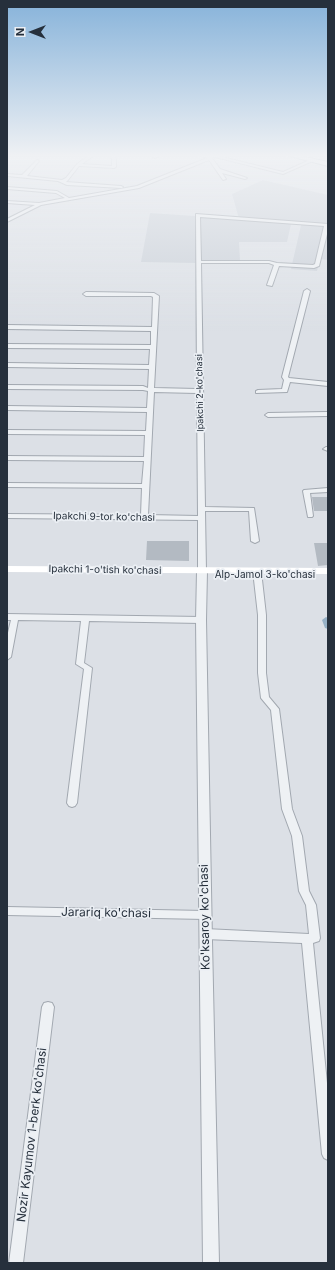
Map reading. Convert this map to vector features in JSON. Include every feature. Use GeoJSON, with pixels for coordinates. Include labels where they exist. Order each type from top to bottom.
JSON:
{"type":"FeatureCollection","features":[{"type":"Feature","properties":{"kind":"main road","name":"Ipakchi 1-o'tish ko'chasi"},"geometry":{"type":"LineString","coordinates":[[7,569],[202,573]]}},
{"type":"Feature","properties":{"kind":"main road","name":"Alp-Jamol 3-ko'chasi"},"geometry":{"type":"LineString","coordinates":[[202,573],[328,571]]}},
{"type":"Feature","properties":{"kind":"main road","name":"Ipakchi 1-o'tish ko'chasi"},"geometry":{"type":"LineString","coordinates":[[7,573],[202,573]]}},
{"type":"Feature","properties":{"kind":"main road","name":"Alp-Jamol 3-ko'chasi"},"geometry":{"type":"LineString","coordinates":[[257,573],[328,575]]}},
{"type":"Feature","properties":{"kind":"street"},"geometry":{"type":"LineString","coordinates":[[8,219],[20,213]]}},
{"type":"Feature","properties":{"kind":"street","name":"Ipakchi 2-ko'chasi"},"geometry":{"type":"LineString","coordinates":[[202,573],[198,214],[327,225]]}},
{"type":"Feature","properties":{"kind":"street"},"geometry":{"type":"LineString","coordinates":[[199,262],[269,262],[277,264],[316,266],[327,225]]}},
{"type":"Feature","properties":{"kind":"street"},"geometry":{"type":"LineString","coordinates":[[270,284],[277,264]]}},
{"type":"Feature","properties":{"kind":"street"},"geometry":{"type":"LineString","coordinates":[[258,392],[283,392],[287,380],[285,377],[306,291]]}},
{"type":"Feature","properties":{"kind":"street"},"geometry":{"type":"LineString","coordinates":[[86,294],[155,295],[144,518]]}},
{"type":"Feature","properties":{"kind":"street"},"geometry":{"type":"LineString","coordinates":[[7,328],[154,329]]}},
{"type":"Feature","properties":{"kind":"street"},"geometry":{"type":"LineString","coordinates":[[7,346],[153,348]]}},
{"type":"Feature","properties":{"kind":"street"},"geometry":{"type":"LineString","coordinates":[[7,365],[152,367]]}},
{"type":"Feature","properties":{"kind":"street"},"geometry":{"type":"LineString","coordinates":[[287,380],[328,384]]}},
{"type":"Feature","properties":{"kind":"street"},"geometry":{"type":"LineString","coordinates":[[7,387],[144,388],[151,390],[200,391]]}},
{"type":"Feature","properties":{"kind":"street"},"geometry":{"type":"LineString","coordinates":[[7,408],[150,410]]}},
{"type":"Feature","properties":{"kind":"street"},"geometry":{"type":"LineString","coordinates":[[268,415],[328,414]]}},
{"type":"Feature","properties":{"kind":"street"},"geometry":{"type":"LineString","coordinates":[[7,432],[149,433]]}},
{"type":"Feature","properties":{"kind":"street"},"geometry":{"type":"LineString","coordinates":[[7,458],[147,459]]}},
{"type":"Feature","properties":{"kind":"street"},"geometry":{"type":"LineString","coordinates":[[7,485],[146,486]]}},
{"type":"Feature","properties":{"kind":"street"},"geometry":{"type":"LineString","coordinates":[[310,516],[306,491],[328,490]]}},
{"type":"Feature","properties":{"kind":"street"},"geometry":{"type":"LineString","coordinates":[[202,508],[252,509],[255,541]]}},
{"type":"Feature","properties":{"kind":"street","name":"Ipakchi 9-tor ko'chasi"},"geometry":{"type":"LineString","coordinates":[[7,516],[202,518]]}},
{"type":"Feature","properties":{"kind":"street","name":"Ko'ksaroy ko'chasi"},"geometry":{"type":"LineString","coordinates":[[202,573],[201,620],[205,934],[211,1263]]}},
{"type":"Feature","properties":{"kind":"street"},"geometry":{"type":"LineString","coordinates":[[205,934],[307,939],[315,938],[311,905],[304,892],[297,836],[287,809],[274,709],[266,698],[262,674],[262,615],[257,573]]}},
{"type":"Feature","properties":{"kind":"street"},"geometry":{"type":"LineString","coordinates":[[7,657],[11,617],[201,620]]}},
{"type":"Feature","properties":{"kind":"street"},"geometry":{"type":"LineString","coordinates":[[72,803],[88,668],[80,664],[85,619]]}},
{"type":"Feature","properties":{"kind":"street","name":"Jarariq ko'chasi"},"geometry":{"type":"LineString","coordinates":[[7,911],[205,915]]}},
{"type":"Feature","properties":{"kind":"street"},"geometry":{"type":"LineString","coordinates":[[307,939],[328,1154]]}},
{"type":"Feature","properties":{"kind":"street","name":"Nozir Kayumov 1-berk ko'chasi"},"geometry":{"type":"LineString","coordinates":[[16,1263],[48,1006]]}},
{"type":"Feature","properties":{"kind":"shaded area"},"geometry":{"type":"Polygon","coordinates":[[[150,213],[239,219],[237,213],[328,213],[328,260],[320,259],[317,271],[291,269],[301,225],[291,224],[287,242],[239,242],[240,261],[195,260],[195,263],[141,262],[150,213]]]}},
{"type":"Feature","properties":{"kind":"building"},"geometry":{"type":"Polygon","coordinates":[[[312,497],[328,497],[328,511],[314,511],[312,497]]]}},
{"type":"Feature","properties":{"kind":"building"},"geometry":{"type":"Polygon","coordinates":[[[147,541],[189,541],[189,561],[146,560],[147,541]]]}},
{"type":"Feature","properties":{"kind":"building"},"geometry":{"type":"Polygon","coordinates":[[[314,543],[328,543],[328,565],[318,566],[314,543]]]}},
{"type":"Feature","properties":{"kind":"waterway"},"geometry":{"type":"LineString","coordinates":[[326,620],[328,626]]}}]}
